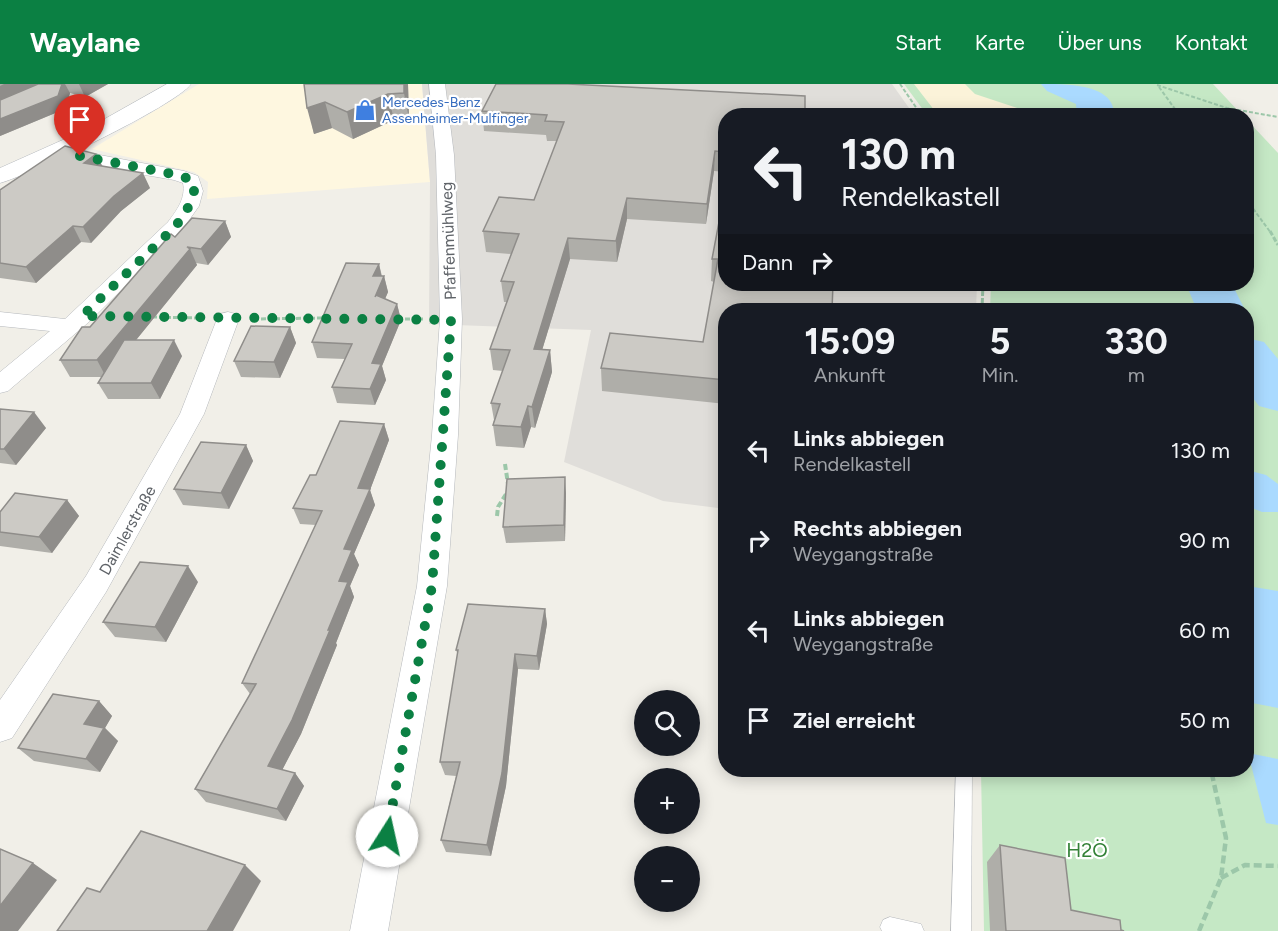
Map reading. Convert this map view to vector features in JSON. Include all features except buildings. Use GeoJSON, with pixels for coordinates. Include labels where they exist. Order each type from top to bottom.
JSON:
{"type":"FeatureCollection","features":[{"type":"Feature","properties":{"kind":"main road"},"geometry":{"type":"LineString","coordinates":[[0,176],[63,150],[150,104],[181,84]]}},
{"type":"Feature","properties":{"kind":"street","name":"Pfaffenmühlweg"},"geometry":{"type":"LineString","coordinates":[[369,931],[432,586],[451,320],[445,155],[437,84]]}},
{"type":"Feature","properties":{"kind":"street"},"geometry":{"type":"LineString","coordinates":[[0,386],[69,326],[176,226],[189,206],[194,191],[192,180],[178,175],[80,156],[63,150]]}},
{"type":"Feature","properties":{"kind":"street"},"geometry":{"type":"LineString","coordinates":[[0,319],[69,326]]}},
{"type":"Feature","properties":{"kind":"street","name":"Daimlerstraße"},"geometry":{"type":"LineString","coordinates":[[0,727],[96,584],[186,424],[228,319]]}},
{"type":"Feature","properties":{"kind":"lane"},"geometry":{"type":"LineString","coordinates":[[962,931],[964,777]]}},
{"type":"Feature","properties":{"kind":"lane"},"geometry":{"type":"LineString","coordinates":[[890,927],[914,931]]}},
{"type":"Feature","properties":{"kind":"path"},"geometry":{"type":"LineString","coordinates":[[900,84],[916,108]]}},
{"type":"Feature","properties":{"kind":"path"},"geometry":{"type":"LineString","coordinates":[[1157,85],[1227,108]]}},
{"type":"Feature","properties":{"kind":"path"},"geometry":{"type":"LineString","coordinates":[[1157,85],[1174,108]]}},
{"type":"Feature","properties":{"kind":"path"},"geometry":{"type":"LineString","coordinates":[[1254,113],[1278,117]]}},
{"type":"Feature","properties":{"kind":"path"},"geometry":{"type":"LineString","coordinates":[[1254,209],[1266,223],[1278,245]]}},
{"type":"Feature","properties":{"kind":"path"},"geometry":{"type":"LineString","coordinates":[[150,317],[329,318]]}},
{"type":"Feature","properties":{"kind":"path"},"geometry":{"type":"LineString","coordinates":[[396,319],[451,320]]}},
{"type":"Feature","properties":{"kind":"path"},"geometry":{"type":"LineString","coordinates":[[497,516],[498,507],[509,490],[505,464]]}},
{"type":"Feature","properties":{"kind":"path"},"geometry":{"type":"LineString","coordinates":[[1199,931],[1221,878],[1226,838],[1213,777]]}},
{"type":"Feature","properties":{"kind":"path"},"geometry":{"type":"LineString","coordinates":[[1221,878],[1245,865],[1278,866]]}},
{"type":"Feature","properties":{"kind":"shaded area"},"geometry":{"type":"Polygon","coordinates":[[[199,84],[422,84],[430,182],[207,199],[208,182],[194,172],[92,149],[199,84]]]}},
{"type":"Feature","properties":{"kind":"shaded area"},"geometry":{"type":"Polygon","coordinates":[[[422,84],[892,84],[909,108],[718,108],[718,291],[977,291],[976,303],[718,303],[718,508],[663,501],[564,462],[591,330],[429,324],[430,182],[422,84]]]}},
{"type":"Feature","properties":{"kind":"green space"},"geometry":{"type":"Polygon","coordinates":[[[904,84],[1213,84],[1235,108],[922,108],[904,84]]]}},
{"type":"Feature","properties":{"kind":"green space","name":"H2Ö"},"geometry":{"type":"Polygon","coordinates":[[[1254,127],[1278,153],[1278,931],[984,931],[981,777],[1254,777],[1254,303],[990,303],[991,291],[1254,291],[1254,127]]]}},
{"type":"Feature","properties":{"kind":"sand"},"geometry":{"type":"Polygon","coordinates":[[[914,84],[965,84],[975,94],[1017,108],[933,108],[914,84]]]}},
{"type":"Feature","properties":{"kind":"water"},"geometry":{"type":"Polygon","coordinates":[[[1254,472],[1266,475],[1278,484],[1278,512],[1262,512],[1254,509],[1254,472]]]}},
{"type":"Feature","properties":{"kind":"water"},"geometry":{"type":"Polygon","coordinates":[[[1254,587],[1278,591],[1278,708],[1254,703],[1254,587]]]}},
{"type":"Feature","properties":{"kind":"water"},"geometry":{"type":"Polygon","coordinates":[[[1254,754],[1278,759],[1278,825],[1266,823],[1254,776],[1254,754]]]}},
{"type":"Feature","properties":{"kind":"waterway"},"geometry":{"type":"LineString","coordinates":[[1059,84],[1085,94],[1096,108]]}},
{"type":"Feature","properties":{"kind":"waterway"},"geometry":{"type":"LineString","coordinates":[[1212,291],[1218,303]]}},
{"type":"Feature","properties":{"kind":"waterway"},"geometry":{"type":"LineString","coordinates":[[1254,364],[1278,393]]}},
{"type":"Feature","properties":{"kind":"place","name":"Mercedes-Benz Assenheimer-Mulfinger"},"geometry":{"type":"Point","coordinates":[365,110]}},
{"type":"Feature","properties":{"kind":"route"},"geometry":{"type":"LineString","coordinates":[[80,156],[178,175],[192,180],[194,191],[189,206],[176,226],[82,316],[451,320],[445,435],[432,586],[387,836]]}}]}
